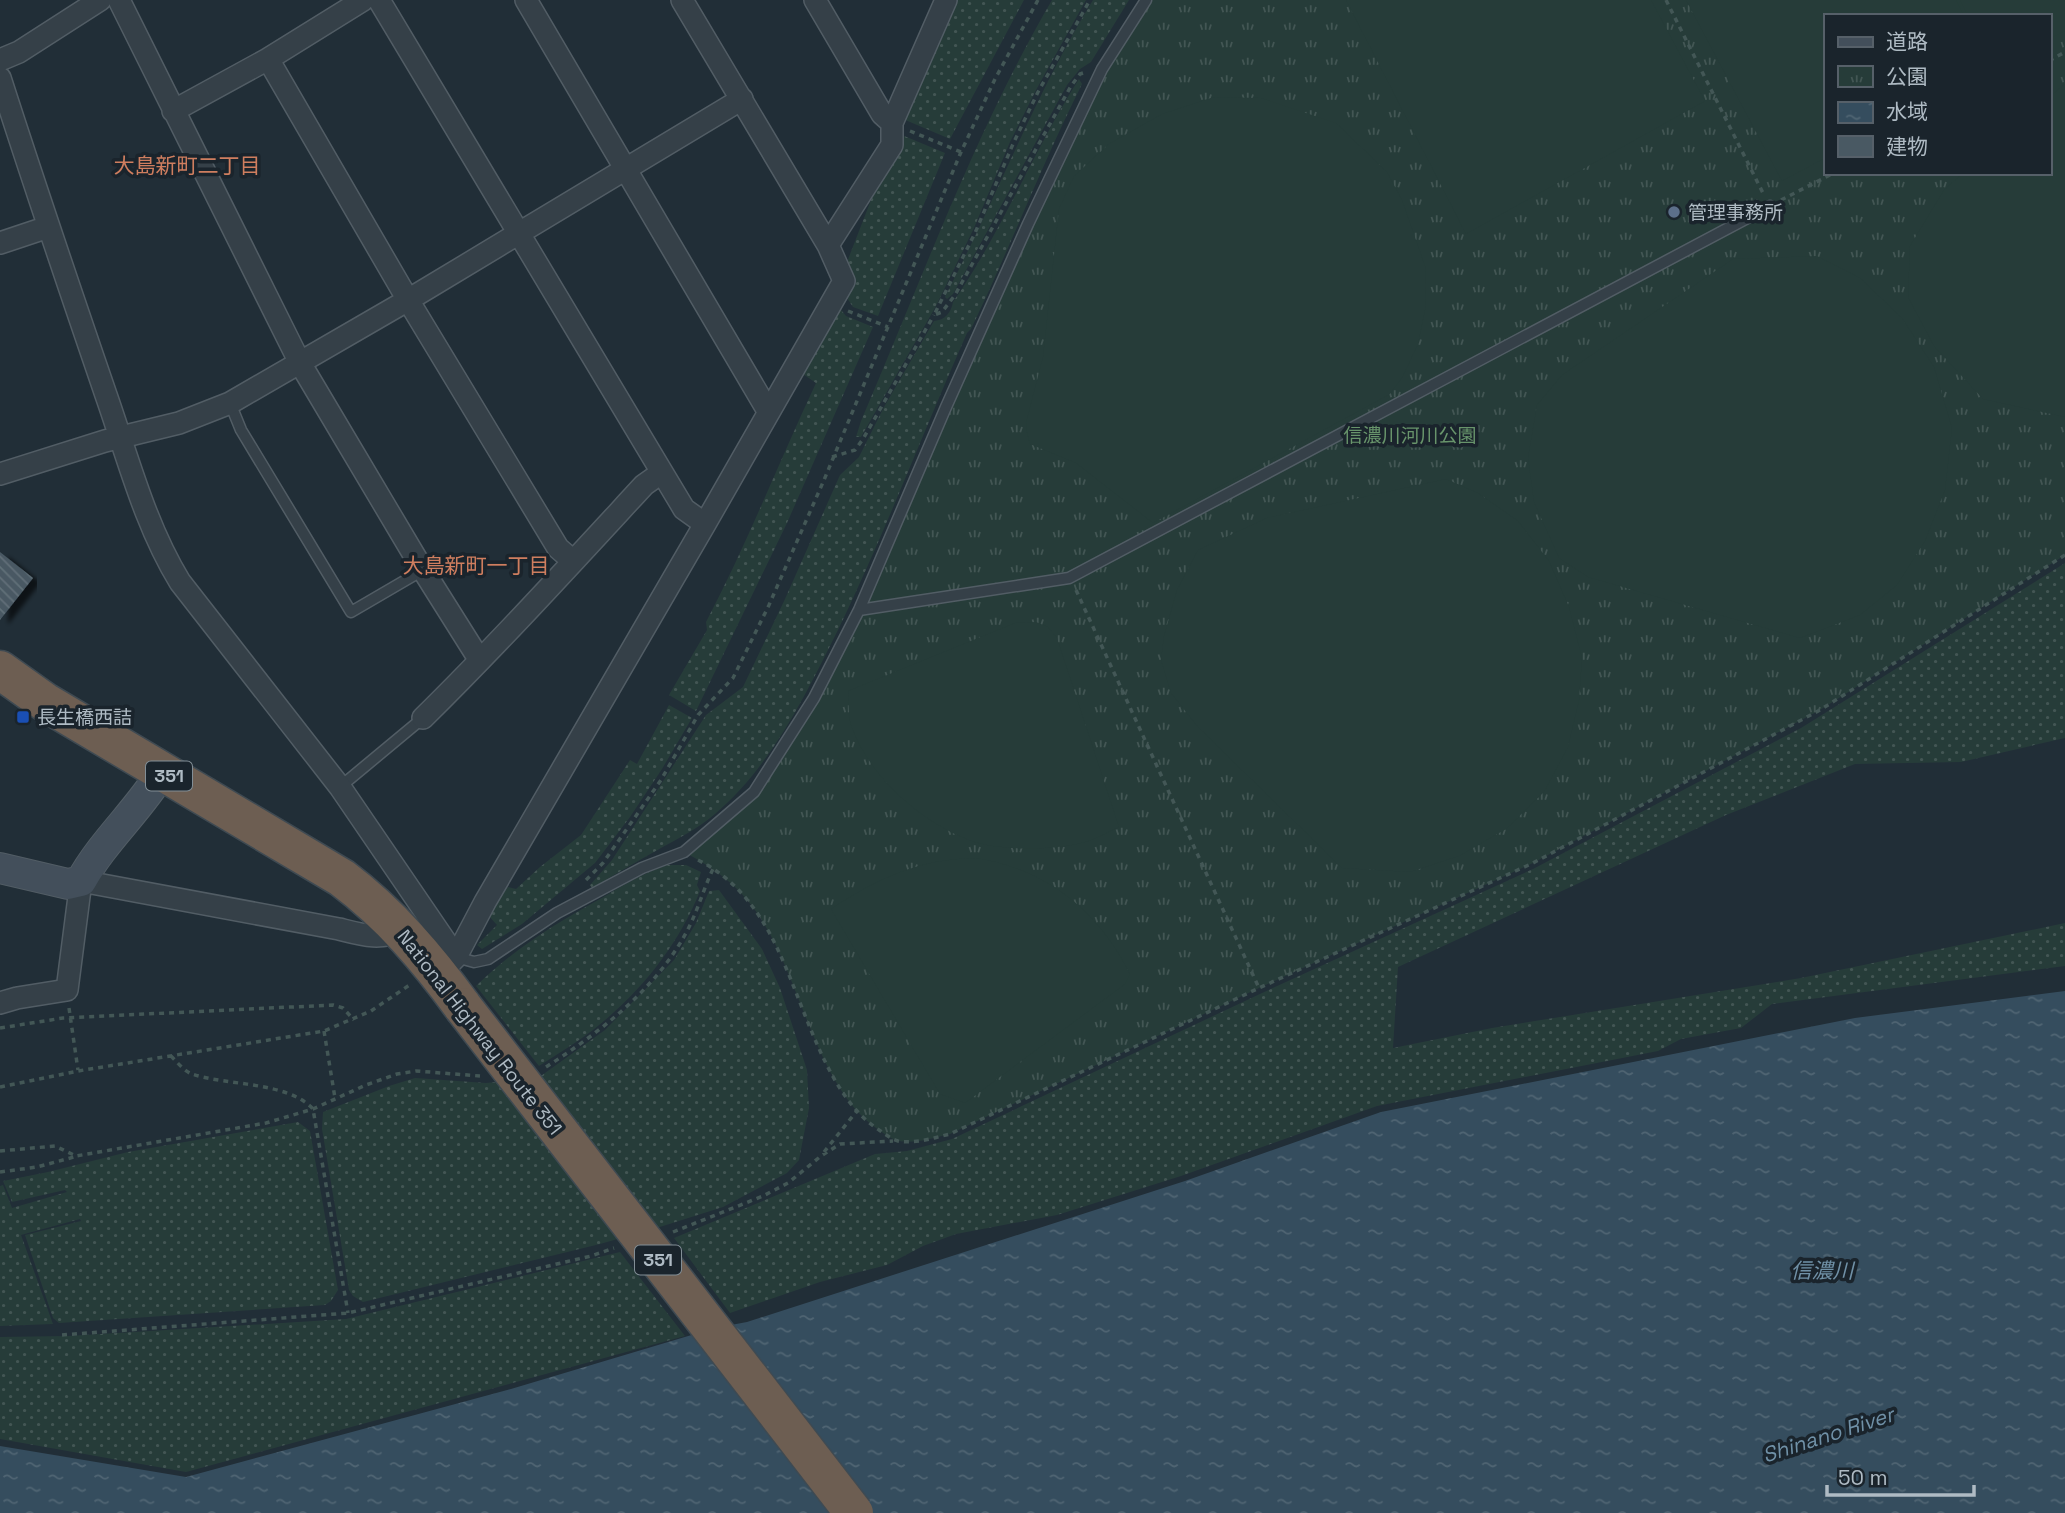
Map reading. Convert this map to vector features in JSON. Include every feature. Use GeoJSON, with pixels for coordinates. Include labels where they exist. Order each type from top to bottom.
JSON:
{"type":"FeatureCollection","features":[{"type":"Feature","properties":{"kind":"highway","name":"National Highway Route 351"},"geometry":{"type":"LineString","coordinates":[[0,670],[45,702],[342,878],[372,901],[438,969],[463,1007],[854,1513]]}},
{"type":"Feature","properties":{"kind":"street"},"geometry":{"type":"LineString","coordinates":[[0,60],[19,52],[100,0]]}},
{"type":"Feature","properties":{"kind":"street"},"geometry":{"type":"LineString","coordinates":[[119,0],[300,363],[479,659]]}},
{"type":"Feature","properties":{"kind":"street"},"geometry":{"type":"LineString","coordinates":[[173,111],[268,59],[363,0]]}},
{"type":"Feature","properties":{"kind":"street"},"geometry":{"type":"LineString","coordinates":[[379,0],[661,473],[684,509],[705,524]]}},
{"type":"Feature","properties":{"kind":"street"},"geometry":{"type":"LineString","coordinates":[[526,0],[768,411]]}},
{"type":"Feature","properties":{"kind":"street"},"geometry":{"type":"LineString","coordinates":[[0,78],[48,227],[163,553],[174,572],[340,787],[438,969],[485,902],[844,281],[828,245],[682,0]]}},
{"type":"Feature","properties":{"kind":"street"},"geometry":{"type":"LineString","coordinates":[[815,0],[881,114],[892,123]]}},
{"type":"Feature","properties":{"kind":"street"},"geometry":{"type":"LineString","coordinates":[[828,245],[892,145],[892,123],[946,0]]}},
{"type":"Feature","properties":{"kind":"street"},"geometry":{"type":"LineString","coordinates":[[268,59],[408,300],[558,548],[573,561]]}},
{"type":"Feature","properties":{"kind":"street"},"geometry":{"type":"LineString","coordinates":[[0,474],[105,441],[179,423],[230,403],[408,300],[742,99]]}},
{"type":"Feature","properties":{"kind":"street"},"geometry":{"type":"LineString","coordinates":[[0,243],[48,227]]}},
{"type":"Feature","properties":{"kind":"street"},"geometry":{"type":"LineString","coordinates":[[423,718],[479,659],[520,621],[645,485],[661,473]]}},
{"type":"Feature","properties":{"kind":"street"},"geometry":{"type":"LineString","coordinates":[[0,1003],[67,990],[81,881],[92,860],[148,793],[162,772]]}},
{"type":"Feature","properties":{"kind":"street"},"geometry":{"type":"LineString","coordinates":[[0,868],[68,884],[81,881],[365,936],[386,937],[402,931]]}},
{"type":"Feature","properties":{"kind":"lane"},"geometry":{"type":"LineString","coordinates":[[438,969],[488,959],[557,913],[642,867],[684,852],[754,792],[814,698],[859,610],[1028,224],[1102,69],[1146,0]]}},
{"type":"Feature","properties":{"kind":"lane"},"geometry":{"type":"LineString","coordinates":[[859,610],[1069,578],[1770,206]]}},
{"type":"Feature","properties":{"kind":"lane"},"geometry":{"type":"LineString","coordinates":[[230,403],[242,430],[351,612],[424,570]]}},
{"type":"Feature","properties":{"kind":"lane"},"geometry":{"type":"LineString","coordinates":[[340,787],[423,718]]}},
{"type":"Feature","properties":{"kind":"path"},"geometry":{"type":"LineString","coordinates":[[557,913],[603,863],[661,780],[698,715],[733,678],[769,605],[961,152],[995,79],[1038,0]]}},
{"type":"Feature","properties":{"kind":"path"},"geometry":{"type":"LineString","coordinates":[[832,457],[855,450],[863,439],[934,315],[975,233],[1038,92],[1090,0]]}},
{"type":"Feature","properties":{"kind":"path"},"geometry":{"type":"LineString","coordinates":[[1666,0],[1770,206],[1830,175]]}},
{"type":"Feature","properties":{"kind":"path"},"geometry":{"type":"LineString","coordinates":[[934,315],[942,312],[955,295],[1071,86],[1080,74],[1102,69]]}},
{"type":"Feature","properties":{"kind":"path"},"geometry":{"type":"LineString","coordinates":[[892,123],[961,152]]}},
{"type":"Feature","properties":{"kind":"path"},"geometry":{"type":"LineString","coordinates":[[836,295],[850,313],[888,327]]}},
{"type":"Feature","properties":{"kind":"path"},"geometry":{"type":"LineString","coordinates":[[673,1232],[763,1196],[788,1183],[840,1144],[922,1141],[950,1133],[1533,863],[1808,716],[2065,555]]}},
{"type":"Feature","properties":{"kind":"path"},"geometry":{"type":"LineString","coordinates":[[1069,578],[1259,988]]}},
{"type":"Feature","properties":{"kind":"path"},"geometry":{"type":"LineString","coordinates":[[684,852],[714,868],[736,886],[763,922],[787,966],[838,1087],[856,1112],[895,1140]]}},
{"type":"Feature","properties":{"kind":"path"},"geometry":{"type":"LineString","coordinates":[[545,1067],[599,1030],[645,987],[669,960],[698,910],[714,868]]}},
{"type":"Feature","properties":{"kind":"path"},"geometry":{"type":"LineString","coordinates":[[0,1087],[78,1071],[324,1031],[355,1020],[438,969]]}},
{"type":"Feature","properties":{"kind":"path"},"geometry":{"type":"LineString","coordinates":[[68,1003],[78,1071]]}},
{"type":"Feature","properties":{"kind":"path"},"geometry":{"type":"LineString","coordinates":[[0,1028],[70,1018],[333,1005],[343,1008],[355,1020]]}},
{"type":"Feature","properties":{"kind":"path"},"geometry":{"type":"LineString","coordinates":[[324,1031],[335,1098]]}},
{"type":"Feature","properties":{"kind":"path"},"geometry":{"type":"LineString","coordinates":[[171,1056],[190,1073],[283,1093],[305,1101],[313,1110],[348,1313]]}},
{"type":"Feature","properties":{"kind":"path"},"geometry":{"type":"LineString","coordinates":[[0,1172],[266,1123],[313,1110],[366,1085],[416,1071],[491,1077]]}},
{"type":"Feature","properties":{"kind":"path"},"geometry":{"type":"LineString","coordinates":[[821,1156],[856,1112]]}},
{"type":"Feature","properties":{"kind":"path"},"geometry":{"type":"LineString","coordinates":[[0,1151],[55,1146],[76,1156]]}},
{"type":"Feature","properties":{"kind":"path"},"geometry":{"type":"LineString","coordinates":[[62,1335],[348,1313],[591,1256],[621,1246]]}},
{"type":"Feature","properties":{"kind":"green space"},"geometry":{"type":"Polygon","coordinates":[[[957,0],[1024,0],[950,139],[903,119],[937,38],[957,0]]]}},
{"type":"Feature","properties":{"kind":"green space"},"geometry":{"type":"Polygon","coordinates":[[[1052,0],[1086,0],[1010,142],[974,228],[936,306],[861,437],[856,437],[973,155],[1052,0]]]}},
{"type":"Feature","properties":{"kind":"green space"},"geometry":{"type":"Polygon","coordinates":[[[1093,0],[1129,0],[1091,62],[1080,69],[1067,85],[953,294],[947,299],[945,297],[1053,71],[1093,0]]]}},
{"type":"Feature","properties":{"kind":"green space","name":"信濃川河川公園"},"geometry":{"type":"Polygon","coordinates":[[[1146,0],[2065,0],[2065,555],[1820,710],[1533,863],[1259,988],[950,1134],[905,1142],[890,1138],[879,1130],[858,1112],[841,1089],[826,1063],[777,947],[747,899],[729,881],[684,852],[754,792],[814,698],[1102,69],[1146,0]]]}},
{"type":"Feature","properties":{"kind":"green space"},"geometry":{"type":"Polygon","coordinates":[[[1346,0],[1651,0],[1705,101],[1466,234],[1346,0]]]}},
{"type":"Feature","properties":{"kind":"green space"},"geometry":{"type":"Polygon","coordinates":[[[1686,0],[1956,0],[1963,14],[1824,14],[1824,159],[1782,181],[1686,0]]]}},
{"type":"Feature","properties":{"kind":"green space"},"geometry":{"type":"Polygon","coordinates":[[[1960,0],[2065,0],[2065,31],[2051,38],[2051,14],[1967,14],[1960,0]]]}},
{"type":"Feature","properties":{"kind":"green space"},"geometry":{"type":"Polygon","coordinates":[[[1079,79],[1082,84],[967,333],[888,520],[838,630],[786,728],[754,774],[715,814],[592,888],[590,885],[612,860],[706,715],[743,687],[840,475],[859,457],[884,407],[934,321],[949,313],[1079,79]]]}},
{"type":"Feature","properties":{"kind":"green space"},"geometry":{"type":"Polygon","coordinates":[[[2065,84],[2065,417],[1983,399],[1934,346],[1908,297],[1910,246],[1944,190],[1961,175],[2051,175],[2051,95],[2065,84]]]}},
{"type":"Feature","properties":{"kind":"green space"},"geometry":{"type":"Polygon","coordinates":[[[1214,97],[1261,98],[1336,123],[1387,172],[1402,200],[1425,266],[1426,305],[1418,344],[1403,376],[1390,394],[1153,523],[1076,463],[1030,444],[1026,429],[1027,419],[1043,357],[1059,209],[1074,176],[1109,144],[1162,114],[1214,97]]]}},
{"type":"Feature","properties":{"kind":"green space"},"geometry":{"type":"Polygon","coordinates":[[[897,133],[945,153],[878,316],[853,307],[845,295],[852,279],[847,262],[897,133]]]}},
{"type":"Feature","properties":{"kind":"green space"},"geometry":{"type":"Polygon","coordinates":[[[1817,256],[1860,278],[1902,318],[1934,367],[1952,428],[1945,490],[1925,541],[1897,585],[1860,615],[1800,638],[1588,577],[1559,558],[1534,502],[1528,458],[1537,405],[1562,375],[1733,259],[1817,256]]]}},
{"type":"Feature","properties":{"kind":"green space"},"geometry":{"type":"Polygon","coordinates":[[[836,304],[846,316],[873,327],[787,523],[696,711],[669,695],[707,630],[706,622],[816,383],[800,372],[836,304]]]}},
{"type":"Feature","properties":{"kind":"green space"},"geometry":{"type":"Polygon","coordinates":[[[1446,479],[1478,493],[1518,521],[1549,561],[1569,607],[1582,658],[1579,700],[1568,747],[1544,792],[1506,829],[1459,856],[1410,872],[1342,868],[1198,727],[1171,693],[1161,660],[1164,636],[1177,590],[1198,550],[1267,518],[1446,479]]]}},
{"type":"Feature","properties":{"kind":"green space"},"geometry":{"type":"Polygon","coordinates":[[[2065,563],[2065,738],[1961,762],[1855,764],[1726,815],[1398,967],[1393,1048],[1492,1028],[1801,978],[2065,923],[2065,966],[1772,1004],[1741,1028],[1681,1039],[1658,1051],[1377,1106],[1181,1176],[1057,1215],[956,1234],[923,1246],[887,1265],[820,1282],[730,1313],[674,1238],[875,1154],[907,1151],[952,1139],[1533,869],[1801,728],[2065,563]]]}},
{"type":"Feature","properties":{"kind":"green space"},"geometry":{"type":"Polygon","coordinates":[[[1036,622],[1048,627],[1057,638],[1119,827],[1089,841],[1058,847],[1010,848],[981,844],[933,822],[899,796],[884,780],[871,764],[852,728],[848,691],[1015,623],[1036,622]]]}},
{"type":"Feature","properties":{"kind":"green space"},"geometry":{"type":"Polygon","coordinates":[[[669,705],[692,718],[630,817],[595,863],[522,924],[482,949],[477,945],[497,925],[487,914],[508,887],[516,889],[581,835],[630,760],[637,764],[669,705]]]}},
{"type":"Feature","properties":{"kind":"green space"},"geometry":{"type":"Polygon","coordinates":[[[976,858],[1025,872],[1067,896],[1102,930],[1130,974],[1125,984],[965,1103],[940,1094],[831,909],[866,888],[917,866],[976,858]]]}},
{"type":"Feature","properties":{"kind":"green space"},"geometry":{"type":"Polygon","coordinates":[[[668,865],[686,865],[701,872],[697,885],[700,891],[681,931],[642,984],[610,1016],[587,1035],[539,1066],[476,986],[505,960],[550,928],[633,880],[668,865]]]}},
{"type":"Feature","properties":{"kind":"green space"},"geometry":{"type":"Polygon","coordinates":[[[719,890],[762,949],[780,988],[807,1070],[809,1108],[799,1160],[787,1173],[723,1207],[663,1226],[363,1302],[353,1296],[349,1290],[322,1129],[323,1112],[415,1078],[486,1083],[538,1078],[605,1030],[674,960],[696,923],[709,891],[719,890]]]}},
{"type":"Feature","properties":{"kind":"green space"},"geometry":{"type":"Polygon","coordinates":[[[298,1122],[310,1131],[338,1290],[331,1301],[325,1305],[59,1323],[53,1318],[25,1235],[81,1221],[80,1219],[21,1235],[53,1324],[0,1326],[0,1186],[3,1185],[12,1208],[67,1192],[65,1190],[12,1202],[3,1181],[128,1152],[298,1122]]]}},
{"type":"Feature","properties":{"kind":"green space"},"geometry":{"type":"Polygon","coordinates":[[[620,1252],[685,1336],[186,1472],[0,1439],[0,1337],[68,1336],[346,1319],[620,1252]]]}},
{"type":"Feature","properties":{"kind":"water","name":"信濃川"},"geometry":{"type":"Polygon","coordinates":[[[2065,991],[2065,1513],[0,1513],[0,1446],[186,1477],[511,1389],[715,1328],[747,1322],[1185,1181],[1381,1112],[1855,1018],[2065,991]]]}},
{"type":"Feature","properties":{"kind":"building"},"geometry":{"type":"Polygon","coordinates":[[[0,552],[33,578],[0,620],[0,552]]]}},
{"type":"Feature","properties":{"kind":"place","name":"管理事務所"},"geometry":{"type":"Point","coordinates":[1674,212]}},
{"type":"Feature","properties":{"kind":"place","name":"長生橋西詰"},"geometry":{"type":"Point","coordinates":[23,717]}},
{"type":"Feature","properties":{"kind":"district","name":"大島新町二丁目"},"geometry":{"type":"Point","coordinates":[187,166]}},
{"type":"Feature","properties":{"kind":"district","name":"大島新町一丁目"},"geometry":{"type":"Point","coordinates":[476,566]}},
{"type":"Feature","properties":{"kind":"water label","name":"Shinano River"},"geometry":{"type":"Point","coordinates":[1828,1435]}}]}
